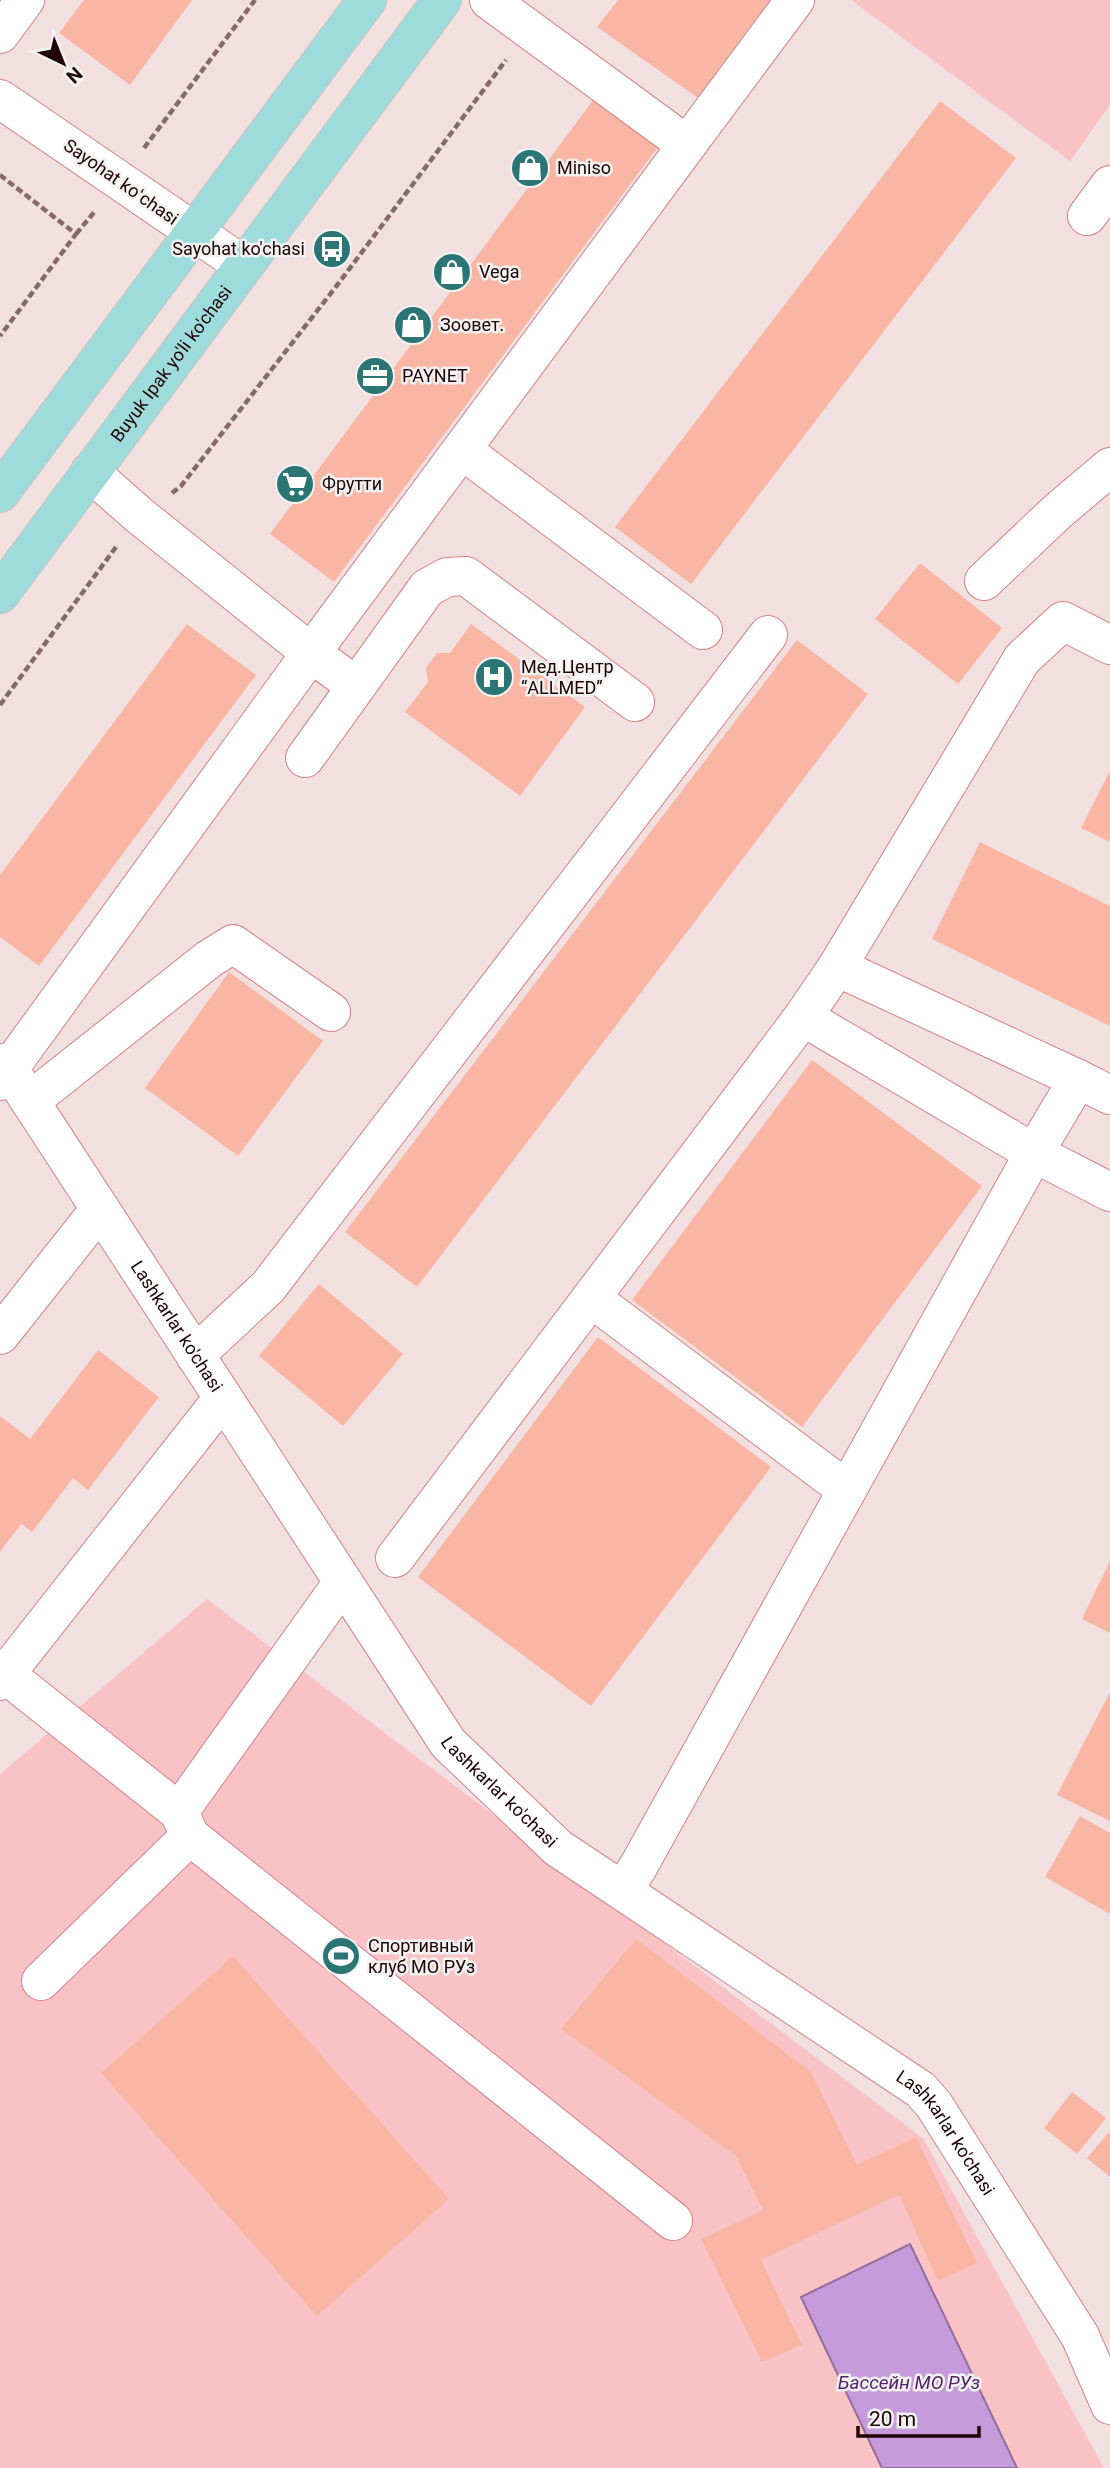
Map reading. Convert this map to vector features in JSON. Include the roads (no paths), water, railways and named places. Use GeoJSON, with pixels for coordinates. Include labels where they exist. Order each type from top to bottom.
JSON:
{"type":"FeatureCollection","features":[{"type":"Feature","properties":{"kind":"main road"},"geometry":{"type":"LineString","coordinates":[[0,493],[367,0]]}},
{"type":"Feature","properties":{"kind":"main road","name":"Buyuk Ipak yo'li ko'chasi"},"geometry":{"type":"LineString","coordinates":[[0,594],[442,0]]}},
{"type":"Feature","properties":{"kind":"street"},"geometry":{"type":"LineString","coordinates":[[0,34],[25,0]]}},
{"type":"Feature","properties":{"kind":"street"},"geometry":{"type":"LineString","coordinates":[[489,0],[687,145]]}},
{"type":"Feature","properties":{"kind":"street"},"geometry":{"type":"LineString","coordinates":[[10,1079],[311,653],[795,0]]}},
{"type":"Feature","properties":{"kind":"street","name":"Sayohat koʻchasi"},"geometry":{"type":"LineString","coordinates":[[2,104],[243,265]]}},
{"type":"Feature","properties":{"kind":"street"},"geometry":{"type":"LineString","coordinates":[[1087,216],[1110,186]]}},
{"type":"Feature","properties":{"kind":"street"},"geometry":{"type":"LineString","coordinates":[[462,450],[703,630]]}},
{"type":"Feature","properties":{"kind":"street"},"geometry":{"type":"LineString","coordinates":[[985,581],[1058,511],[1110,467]]}},
{"type":"Feature","properties":{"kind":"street"},"geometry":{"type":"LineString","coordinates":[[90,472],[140,516],[356,687]]}},
{"type":"Feature","properties":{"kind":"street"},"geometry":{"type":"LineString","coordinates":[[305,758],[427,588],[447,577],[466,576],[635,702]]}},
{"type":"Feature","properties":{"kind":"street"},"geometry":{"type":"LineString","coordinates":[[396,1558],[803,1017],[837,967],[1022,659],[1063,621],[1110,645]]}},
{"type":"Feature","properties":{"kind":"street"},"geometry":{"type":"LineString","coordinates":[[195,1355],[268,1287],[768,635]]}},
{"type":"Feature","properties":{"kind":"street"},"geometry":{"type":"LineString","coordinates":[[10,1079],[233,944],[331,1012]]}},
{"type":"Feature","properties":{"kind":"street"},"geometry":{"type":"LineString","coordinates":[[623,1890],[639,1867],[1034,1153],[1094,1087],[837,967]]}},
{"type":"Feature","properties":{"kind":"street"},"geometry":{"type":"LineString","coordinates":[[803,1017],[1034,1153],[1110,1192]]}},
{"type":"Feature","properties":{"kind":"street","name":"Lashkarlar ko'chasi"},"geometry":{"type":"LineString","coordinates":[[10,1079],[100,1209],[448,1743],[558,1848],[921,2090],[934,2105],[1080,2336],[1110,2405]]}},
{"type":"Feature","properties":{"kind":"street"},"geometry":{"type":"LineString","coordinates":[[0,1335],[100,1209]]}},
{"type":"Feature","properties":{"kind":"street"},"geometry":{"type":"LineString","coordinates":[[591,1298],[847,1490]]}},
{"type":"Feature","properties":{"kind":"street"},"geometry":{"type":"LineString","coordinates":[[223,1398],[3,1678],[673,2221]]}},
{"type":"Feature","properties":{"kind":"street"},"geometry":{"type":"LineString","coordinates":[[41,1981],[184,1824],[343,1582]]}},
{"type":"Feature","properties":{"kind":"street"},"geometry":{"type":"LineString","coordinates":[[1080,2336],[1110,2363]]}},
{"type":"Feature","properties":{"kind":"water","name":"Бассейн МО РУз"},"geometry":{"type":"Polygon","coordinates":[[[910,2244],[1017,2468],[882,2468],[801,2297],[910,2244]]]}},
{"type":"Feature","properties":{"kind":"place","name":"Miniso"},"geometry":{"type":"Point","coordinates":[530,168]}},
{"type":"Feature","properties":{"kind":"place","name":"Sayohat ko'chasi"},"geometry":{"type":"Point","coordinates":[332,249]}},
{"type":"Feature","properties":{"kind":"place","name":"Vega"},"geometry":{"type":"Point","coordinates":[452,272]}},
{"type":"Feature","properties":{"kind":"place","name":"Зоовет."},"geometry":{"type":"Point","coordinates":[413,325]}},
{"type":"Feature","properties":{"kind":"place","name":"PAYNET"},"geometry":{"type":"Point","coordinates":[375,376]}},
{"type":"Feature","properties":{"kind":"place","name":"Фрутти"},"geometry":{"type":"Point","coordinates":[295,484]}},
{"type":"Feature","properties":{"kind":"place","name":"Мед.Центр “ALLMED”"},"geometry":{"type":"Point","coordinates":[494,677]}},
{"type":"Feature","properties":{"kind":"place","name":"Спортивный клуб МО РУз"},"geometry":{"type":"Point","coordinates":[341,1956]}}]}
